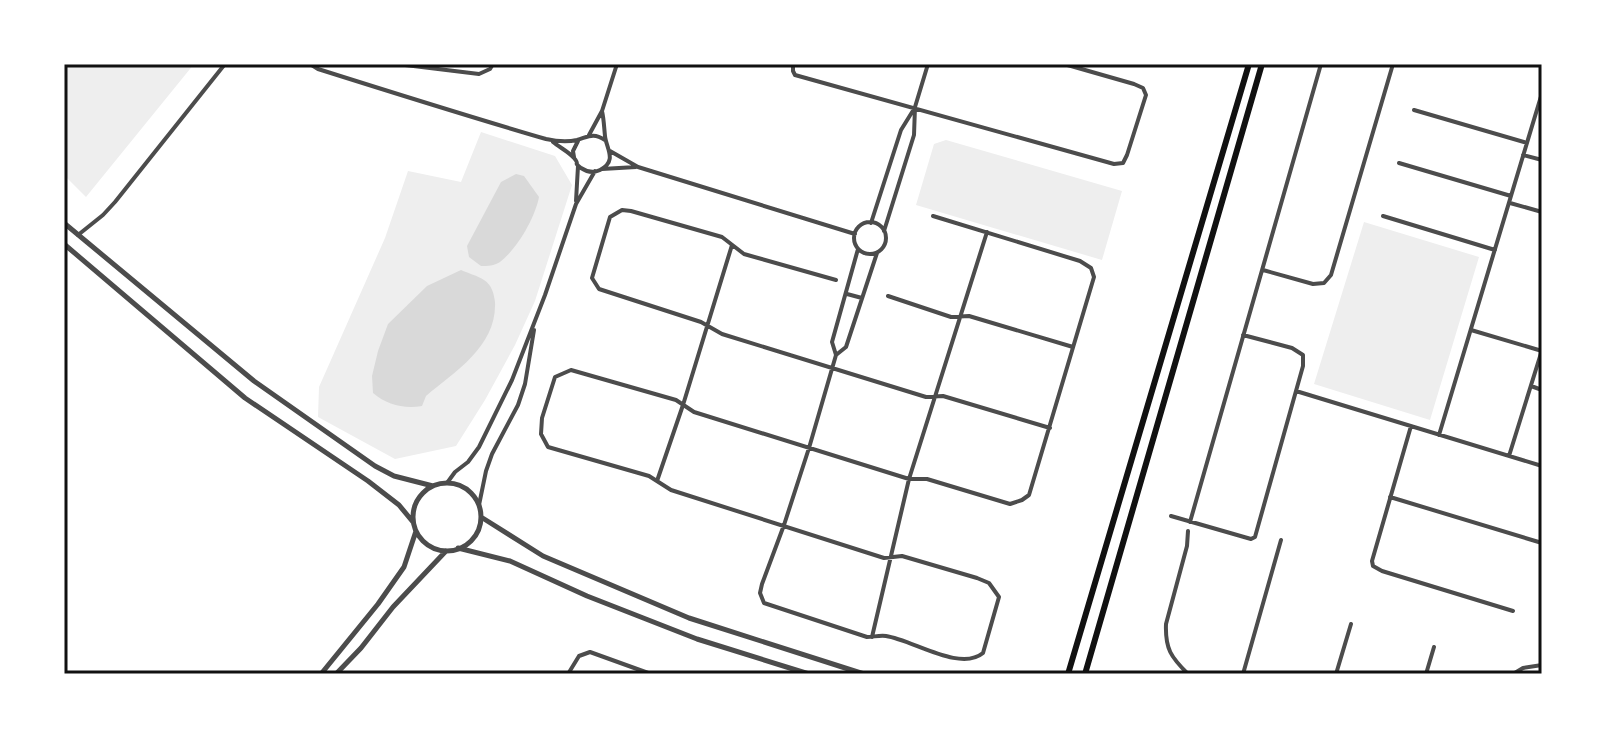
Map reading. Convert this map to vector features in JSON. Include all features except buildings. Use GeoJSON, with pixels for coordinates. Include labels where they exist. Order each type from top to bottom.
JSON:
{"type":"FeatureCollection","features":[{"type":"Feature","properties":{"kind":"main road"},"geometry":{"type":"LineString","coordinates":[[1068,674],[1249,64]]}},
{"type":"Feature","properties":{"kind":"main road"},"geometry":{"type":"LineString","coordinates":[[1085,674],[1262,64]]}},
{"type":"Feature","properties":{"kind":"street"},"geometry":{"type":"LineString","coordinates":[[78,235],[115,202],[225,64]]}},
{"type":"Feature","properties":{"kind":"street"},"geometry":{"type":"LineString","coordinates":[[310,64],[552,141],[579,140],[589,135],[605,140]]}},
{"type":"Feature","properties":{"kind":"street"},"geometry":{"type":"LineString","coordinates":[[397,64],[479,74],[493,64]]}},
{"type":"Feature","properties":{"kind":"street"},"geometry":{"type":"LineString","coordinates":[[589,135],[602,111],[617,64]]}},
{"type":"Feature","properties":{"kind":"street"},"geometry":{"type":"LineString","coordinates":[[793,64],[795,75],[1114,164],[1123,163],[1146,95],[1143,88],[1064,64]]}},
{"type":"Feature","properties":{"kind":"street"},"geometry":{"type":"LineString","coordinates":[[871,223],[901,130],[915,107],[928,64]]}},
{"type":"Feature","properties":{"kind":"street"},"geometry":{"type":"LineString","coordinates":[[1190,522],[1321,64]]}},
{"type":"Feature","properties":{"kind":"street"},"geometry":{"type":"LineString","coordinates":[[1262,270],[1313,284],[1324,283],[1331,275],[1393,64]]}},
{"type":"Feature","properties":{"kind":"street"},"geometry":{"type":"LineString","coordinates":[[1439,435],[1542,93]]}},
{"type":"Feature","properties":{"kind":"street"},"geometry":{"type":"LineString","coordinates":[[915,107],[914,135],[884,231],[886,241],[877,253],[846,347],[836,355],[831,368],[809,448],[784,525],[762,584],[760,593],[764,603],[867,637],[885,636],[963,661],[977,658],[983,653],[999,597],[989,583],[902,556],[884,558],[784,525],[671,490],[649,476],[548,447],[541,434],[542,418],[555,377],[571,370],[676,400],[694,412],[809,448],[909,479],[927,479],[1010,504],[1022,500],[1029,495],[1094,277],[1091,268],[1080,261],[933,216]]}},
{"type":"Feature","properties":{"kind":"street"},"geometry":{"type":"LineString","coordinates":[[1414,110],[1527,143]]}},
{"type":"Feature","properties":{"kind":"street"},"geometry":{"type":"LineString","coordinates":[[602,111],[605,140],[610,151],[609,161],[602,169]]}},
{"type":"Feature","properties":{"kind":"street"},"geometry":{"type":"LineString","coordinates":[[574,157],[575,145],[579,140]]}},
{"type":"Feature","properties":{"kind":"street"},"geometry":{"type":"LineString","coordinates":[[552,141],[574,157],[578,165],[576,204]]}},
{"type":"Feature","properties":{"kind":"street"},"geometry":{"type":"LineString","coordinates":[[610,151],[638,167],[855,234]]}},
{"type":"Feature","properties":{"kind":"street"},"geometry":{"type":"LineString","coordinates":[[1523,155],[1542,160]]}},
{"type":"Feature","properties":{"kind":"street"},"geometry":{"type":"LineString","coordinates":[[1399,163],[1511,196]]}},
{"type":"Feature","properties":{"kind":"street"},"geometry":{"type":"LineString","coordinates":[[578,165],[588,171],[638,167]]}},
{"type":"Feature","properties":{"kind":"street"},"geometry":{"type":"LineString","coordinates":[[447,483],[479,447],[512,380],[576,204],[595,171]]}},
{"type":"Feature","properties":{"kind":"street"},"geometry":{"type":"LineString","coordinates":[[1509,202],[1542,212]]}},
{"type":"Feature","properties":{"kind":"street"},"geometry":{"type":"LineString","coordinates":[[836,280],[744,254],[722,237],[622,210],[610,217],[592,278],[599,289],[722,334],[926,397],[943,396],[1050,428]]}},
{"type":"Feature","properties":{"kind":"street"},"geometry":{"type":"LineString","coordinates":[[1383,216],[1495,250]]}},
{"type":"Feature","properties":{"kind":"street"},"geometry":{"type":"LineString","coordinates":[[64,223],[254,381],[375,466],[394,476],[433,486]]}},
{"type":"Feature","properties":{"kind":"street"},"geometry":{"type":"LineString","coordinates":[[877,253],[867,254],[858,249],[855,234],[861,225],[871,223],[884,231]]}},
{"type":"Feature","properties":{"kind":"street"},"geometry":{"type":"LineString","coordinates":[[872,637],[909,479],[987,232]]}},
{"type":"Feature","properties":{"kind":"street"},"geometry":{"type":"LineString","coordinates":[[64,244],[245,398],[368,481],[399,505],[413,522]]}},
{"type":"Feature","properties":{"kind":"street"},"geometry":{"type":"LineString","coordinates":[[657,481],[732,245]]}},
{"type":"Feature","properties":{"kind":"street"},"geometry":{"type":"LineString","coordinates":[[836,355],[832,342],[858,249]]}},
{"type":"Feature","properties":{"kind":"street"},"geometry":{"type":"LineString","coordinates":[[847,294],[862,298]]}},
{"type":"Feature","properties":{"kind":"street"},"geometry":{"type":"LineString","coordinates":[[888,296],[951,317],[969,316],[1073,347]]}},
{"type":"Feature","properties":{"kind":"street"},"geometry":{"type":"LineString","coordinates":[[479,505],[466,489],[457,485],[447,483],[433,486],[419,497],[413,513],[416,531],[429,545],[447,550],[467,544],[475,536],[481,517],[479,505],[486,471],[525,384],[536,319]]}},
{"type":"Feature","properties":{"kind":"street"},"geometry":{"type":"LineString","coordinates":[[1471,330],[1542,350],[1509,456]]}},
{"type":"Feature","properties":{"kind":"street"},"geometry":{"type":"LineString","coordinates":[[1171,516],[1251,539],[1255,537],[1303,366],[1303,355],[1292,348],[1243,335]]}},
{"type":"Feature","properties":{"kind":"street"},"geometry":{"type":"LineString","coordinates":[[1531,386],[1542,390]]}},
{"type":"Feature","properties":{"kind":"street"},"geometry":{"type":"LineString","coordinates":[[1296,391],[1542,466]]}},
{"type":"Feature","properties":{"kind":"street"},"geometry":{"type":"LineString","coordinates":[[1411,426],[1373,566],[1513,611]]}},
{"type":"Feature","properties":{"kind":"street"},"geometry":{"type":"LineString","coordinates":[[1390,497],[1542,543]]}},
{"type":"Feature","properties":{"kind":"street"},"geometry":{"type":"LineString","coordinates":[[481,517],[543,556],[689,618],[864,674]]}},
{"type":"Feature","properties":{"kind":"street"},"geometry":{"type":"LineString","coordinates":[[321,674],[404,567],[416,531]]}},
{"type":"Feature","properties":{"kind":"street"},"geometry":{"type":"LineString","coordinates":[[1188,531],[1187,546],[1166,624],[1170,655],[1188,674]]}},
{"type":"Feature","properties":{"kind":"street"},"geometry":{"type":"LineString","coordinates":[[1243,674],[1281,540]]}},
{"type":"Feature","properties":{"kind":"street"},"geometry":{"type":"LineString","coordinates":[[458,548],[510,561],[587,596],[697,639],[809,674]]}},
{"type":"Feature","properties":{"kind":"street"},"geometry":{"type":"LineString","coordinates":[[336,674],[447,550]]}},
{"type":"Feature","properties":{"kind":"street"},"geometry":{"type":"LineString","coordinates":[[1336,674],[1351,624]]}},
{"type":"Feature","properties":{"kind":"street"},"geometry":{"type":"LineString","coordinates":[[1426,674],[1434,647]]}},
{"type":"Feature","properties":{"kind":"street"},"geometry":{"type":"LineString","coordinates":[[568,674],[579,656],[590,652],[651,674]]}},
{"type":"Feature","properties":{"kind":"street"},"geometry":{"type":"LineString","coordinates":[[1513,674],[1523,668],[1542,665]]}},
{"type":"Feature","properties":{"kind":"shaded area"},"geometry":{"type":"Polygon","coordinates":[[[64,64],[194,64],[86,197],[64,175],[64,64]]]}},
{"type":"Feature","properties":{"kind":"shaded area"},"geometry":{"type":"Polygon","coordinates":[[[481,132],[555,156],[572,185],[535,301],[515,345],[456,446],[395,459],[318,417],[319,387],[385,238],[408,171],[461,182],[481,132]]]}},
{"type":"Feature","properties":{"kind":"shaded area"},"geometry":{"type":"Polygon","coordinates":[[[946,140],[1122,191],[1102,260],[916,205],[934,144],[946,140]]]}},
{"type":"Feature","properties":{"kind":"shaded area"},"geometry":{"type":"Polygon","coordinates":[[[516,174],[524,176],[539,197],[534,214],[519,241],[500,262],[481,266],[469,257],[467,246],[501,182],[516,174]]]}},
{"type":"Feature","properties":{"kind":"shaded area"},"geometry":{"type":"Polygon","coordinates":[[[1364,222],[1479,257],[1430,420],[1314,384],[1364,222]]]}},
{"type":"Feature","properties":{"kind":"shaded area"},"geometry":{"type":"Polygon","coordinates":[[[461,270],[484,280],[493,293],[494,318],[482,344],[462,367],[426,396],[422,406],[409,407],[384,401],[373,393],[372,376],[388,324],[427,286],[461,270]]]}}]}
